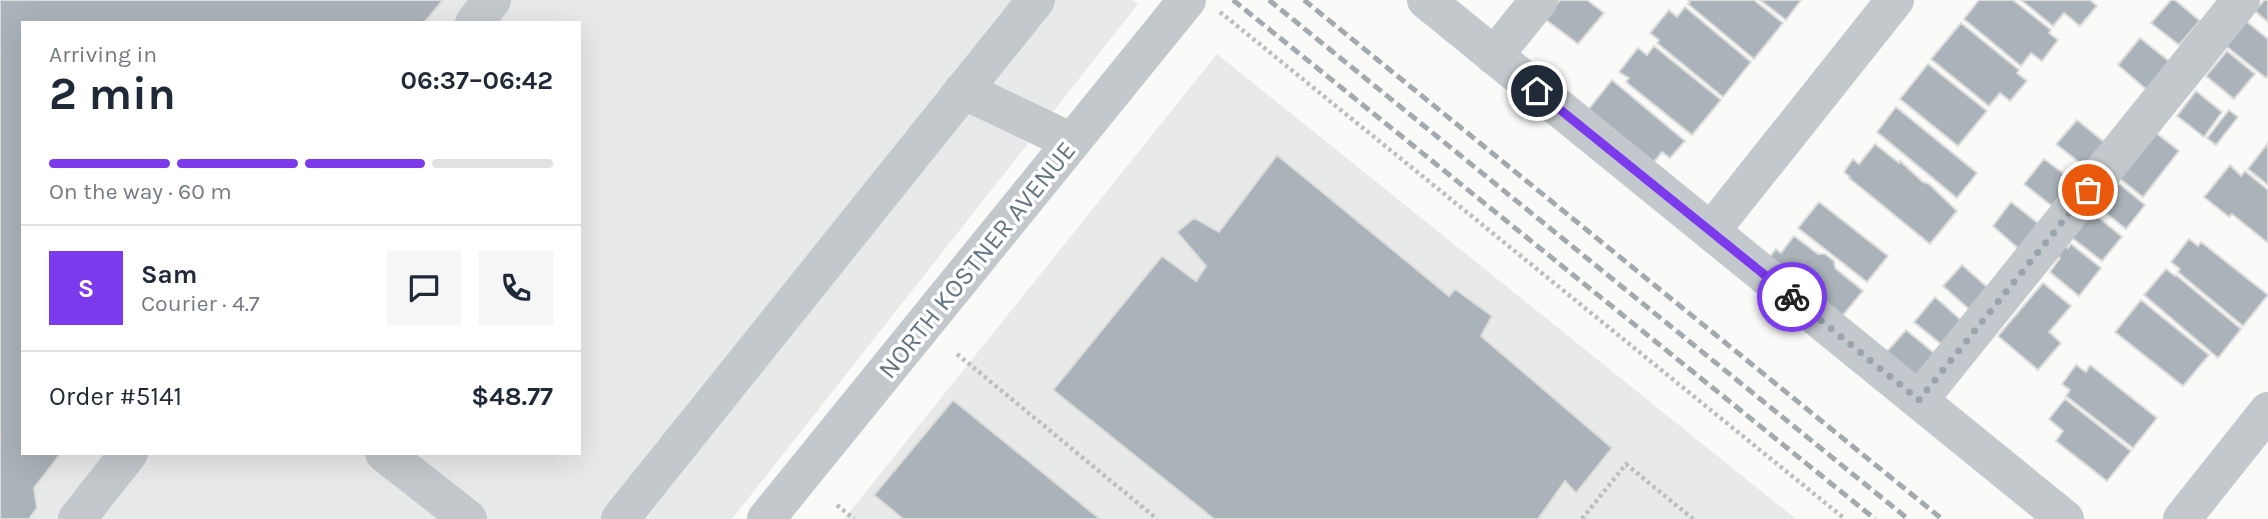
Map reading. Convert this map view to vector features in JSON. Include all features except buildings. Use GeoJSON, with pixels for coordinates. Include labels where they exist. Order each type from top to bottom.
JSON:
{"type":"FeatureCollection","features":[{"type":"Feature","properties":{"kind":"street"},"geometry":{"type":"LineString","coordinates":[[476,21],[492,0]]}},
{"type":"Feature","properties":{"kind":"street"},"geometry":{"type":"LineString","coordinates":[[620,519],[1036,0]]}},
{"type":"Feature","properties":{"kind":"street","name":"NORTH KOSTNER AVENUE"},"geometry":{"type":"LineString","coordinates":[[766,519],[1187,0]]}},
{"type":"Feature","properties":{"kind":"street"},"geometry":{"type":"LineString","coordinates":[[1426,0],[2065,519]]}},
{"type":"Feature","properties":{"kind":"street"},"geometry":{"type":"LineString","coordinates":[[1494,56],[1539,0]]}},
{"type":"Feature","properties":{"kind":"street"},"geometry":{"type":"LineString","coordinates":[[1711,231],[1895,0]]}},
{"type":"Feature","properties":{"kind":"street"},"geometry":{"type":"LineString","coordinates":[[1919,400],[2241,0]]}},
{"type":"Feature","properties":{"kind":"street"},"geometry":{"type":"LineString","coordinates":[[963,90],[1072,142]]}},
{"type":"Feature","properties":{"kind":"street"},"geometry":{"type":"LineString","coordinates":[[2182,519],[2268,411]]}},
{"type":"Feature","properties":{"kind":"street"},"geometry":{"type":"LineString","coordinates":[[77,519],[127,455]]}},
{"type":"Feature","properties":{"kind":"street"},"geometry":{"type":"LineString","coordinates":[[387,455],[468,519]]}},
{"type":"Feature","properties":{"kind":"path"},"geometry":{"type":"LineString","coordinates":[[1235,24],[1845,519]]}},
{"type":"Feature","properties":{"kind":"path"},"geometry":{"type":"LineString","coordinates":[[957,354],[1157,519]]}},
{"type":"Feature","properties":{"kind":"path"},"geometry":{"type":"LineString","coordinates":[[1582,519],[1626,464],[1693,519]]}},
{"type":"Feature","properties":{"kind":"path"},"geometry":{"type":"LineString","coordinates":[[837,505],[854,519]]}},
{"type":"Feature","properties":{"kind":"shaded area"},"geometry":{"type":"Polygon","coordinates":[[[0,0],[1133,0],[1138,4],[732,519],[0,519],[0,0]]]}},
{"type":"Feature","properties":{"kind":"shaded area"},"geometry":{"type":"Polygon","coordinates":[[[1217,54],[1796,519],[844,519],[1217,54]]]}},
{"type":"Feature","properties":{"kind":"railway"},"geometry":{"type":"LineString","coordinates":[[1233,0],[1875,519]]}},
{"type":"Feature","properties":{"kind":"railway"},"geometry":{"type":"LineString","coordinates":[[1269,0],[1908,519]]}},
{"type":"Feature","properties":{"kind":"railway"},"geometry":{"type":"LineString","coordinates":[[1304,0],[1942,519]]}},
{"type":"Feature","properties":{"kind":"way so far"},"geometry":{"type":"LineString","coordinates":[[1792,297],[1919,400],[2088,190]]}},
{"type":"Feature","properties":{"kind":"route"},"geometry":{"type":"LineString","coordinates":[[1537,91],[1792,297]]}}]}
